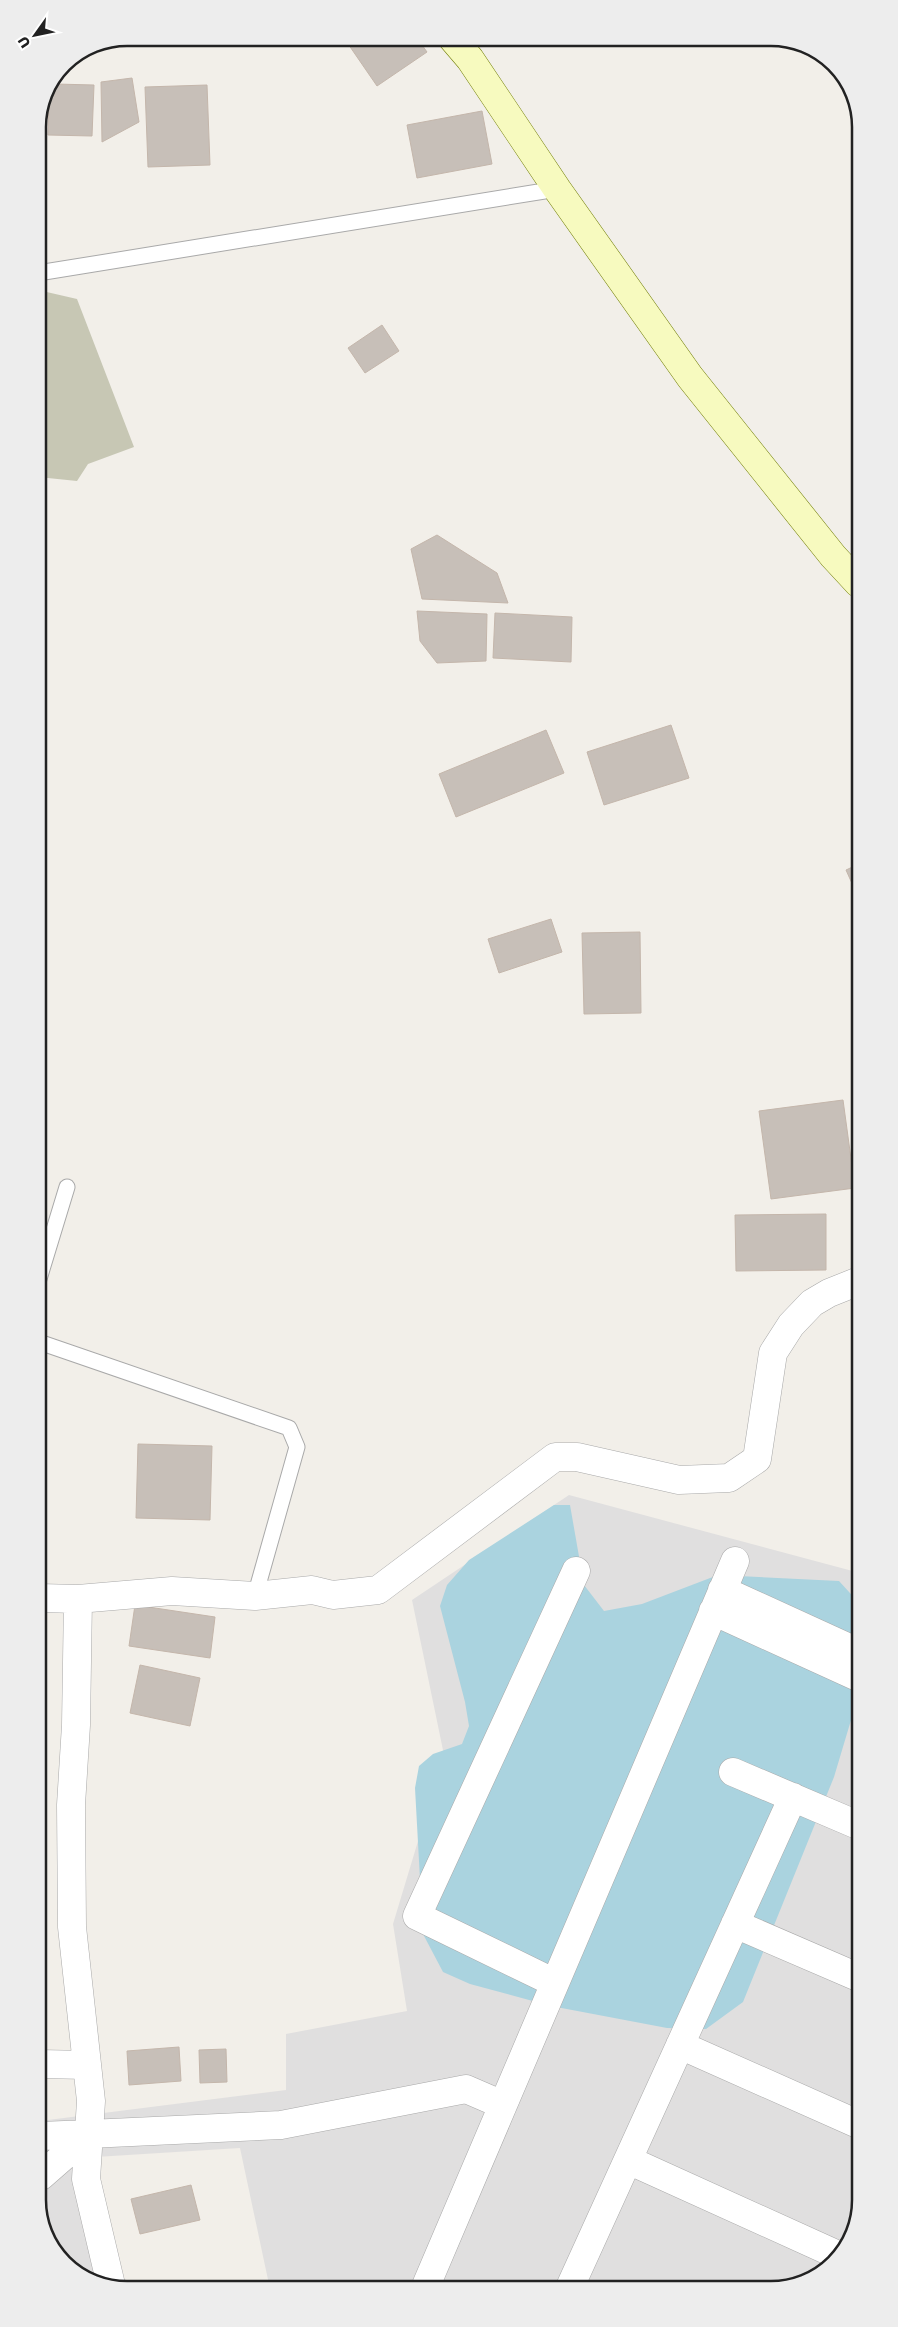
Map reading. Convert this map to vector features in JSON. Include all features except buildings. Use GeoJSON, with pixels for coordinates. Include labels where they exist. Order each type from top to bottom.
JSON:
{"type":"FeatureCollection","features":[{"type":"Feature","properties":{"kind":"street"},"geometry":{"type":"LineString","coordinates":[[459,46],[690,377],[833,556],[852,577]]}},
{"type":"Feature","properties":{"kind":"street"},"geometry":{"type":"LineString","coordinates":[[46,1598],[78,1599],[172,1591],[255,1596],[312,1590],[333,1595],[378,1590],[555,1457],[577,1457],[679,1480],[729,1478],[757,1459],[773,1353],[791,1325],[812,1303],[838,1288],[852,1283]]}},
{"type":"Feature","properties":{"kind":"street"},"geometry":{"type":"LineString","coordinates":[[428,2281],[735,1561]]}},
{"type":"Feature","properties":{"kind":"street"},"geometry":{"type":"LineString","coordinates":[[555,1983],[417,1916],[576,1571]]}},
{"type":"Feature","properties":{"kind":"street"},"geometry":{"type":"LineString","coordinates":[[78,1599],[76,1725],[72,1805],[72,1927],[91,2101],[86,2179],[110,2279]]}},
{"type":"Feature","properties":{"kind":"street"},"geometry":{"type":"LineString","coordinates":[[718,1600],[852,1650]]}},
{"type":"Feature","properties":{"kind":"street"},"geometry":{"type":"LineString","coordinates":[[718,1600],[852,1674]]}},
{"type":"Feature","properties":{"kind":"street"},"geometry":{"type":"LineString","coordinates":[[733,1772],[852,1823]]}},
{"type":"Feature","properties":{"kind":"street"},"geometry":{"type":"LineString","coordinates":[[578,2281],[628,2160],[793,1797]]}},
{"type":"Feature","properties":{"kind":"street"},"geometry":{"type":"LineString","coordinates":[[735,1924],[852,1975]]}},
{"type":"Feature","properties":{"kind":"street"},"geometry":{"type":"LineString","coordinates":[[680,2045],[852,2121]]}},
{"type":"Feature","properties":{"kind":"street"},"geometry":{"type":"LineString","coordinates":[[46,2064],[88,2065]]}},
{"type":"Feature","properties":{"kind":"street"},"geometry":{"type":"LineString","coordinates":[[46,2136],[281,2125],[466,2090],[503,2105]]}},
{"type":"Feature","properties":{"kind":"street"},"geometry":{"type":"LineString","coordinates":[[46,2171],[89,2134]]}},
{"type":"Feature","properties":{"kind":"street"},"geometry":{"type":"LineString","coordinates":[[628,2160],[832,2252]]}},
{"type":"Feature","properties":{"kind":"lane"},"geometry":{"type":"LineString","coordinates":[[46,272],[557,189]]}},
{"type":"Feature","properties":{"kind":"lane"},"geometry":{"type":"LineString","coordinates":[[46,1256],[67,1187]]}},
{"type":"Feature","properties":{"kind":"lane"},"geometry":{"type":"LineString","coordinates":[[46,1344],[289,1428],[297,1447],[255,1596]]}},
{"type":"Feature","properties":{"kind":"shaded area"},"geometry":{"type":"Polygon","coordinates":[[[46,292],[77,299],[134,447],[88,464],[77,481],[46,478],[46,292]]]}},
{"type":"Feature","properties":{"kind":"shaded area"},"geometry":{"type":"Polygon","coordinates":[[[569,1495],[852,1571],[852,2200],[847,2226],[841,2240],[828,2257],[816,2267],[792,2278],[771,2281],[268,2281],[240,2148],[80,2158],[107,2278],[96,2275],[74,2261],[57,2240],[52,2231],[47,2211],[46,2120],[286,2090],[286,2034],[407,2011],[393,1924],[444,1755],[412,1600],[569,1495]]]}},
{"type":"Feature","properties":{"kind":"water"},"geometry":{"type":"Polygon","coordinates":[[[554,1505],[570,1505],[584,1585],[604,1611],[642,1604],[718,1575],[839,1581],[852,1595],[852,1717],[834,1777],[743,2002],[706,2029],[667,2028],[551,2006],[470,1984],[443,1972],[423,1934],[415,1788],[419,1766],[433,1754],[462,1744],[469,1726],[465,1702],[440,1606],[447,1585],[469,1560],[554,1505]]]}}]}
